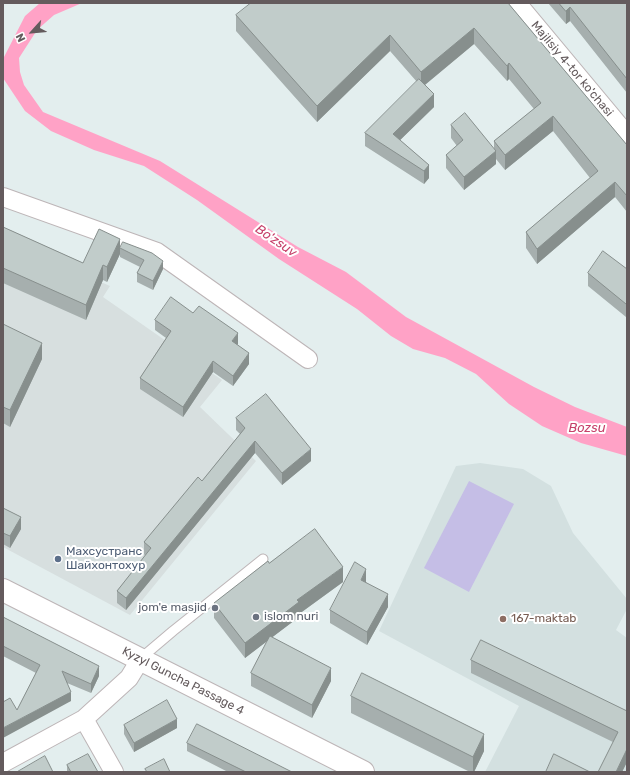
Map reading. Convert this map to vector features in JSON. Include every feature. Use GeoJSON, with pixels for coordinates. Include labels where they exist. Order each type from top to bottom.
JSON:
{"type":"FeatureCollection","features":[{"type":"Feature","properties":{"kind":"street","name":"Majlisiy 4-tor ko'chasi"},"geometry":{"type":"LineString","coordinates":[[516,3],[627,135]]}},
{"type":"Feature","properties":{"kind":"street"},"geometry":{"type":"LineString","coordinates":[[3,197],[157,252],[308,359]]}},
{"type":"Feature","properties":{"kind":"street","name":"Kyzyl Guncha Passage 4"},"geometry":{"type":"LineString","coordinates":[[3,590],[363,772]]}},
{"type":"Feature","properties":{"kind":"street"},"geometry":{"type":"LineString","coordinates":[[3,763],[84,719],[129,678],[140,660]]}},
{"type":"Feature","properties":{"kind":"street"},"geometry":{"type":"LineString","coordinates":[[84,719],[114,772]]}},
{"type":"Feature","properties":{"kind":"lane"},"geometry":{"type":"LineString","coordinates":[[140,660],[173,631],[263,559]]}},
{"type":"Feature","properties":{"kind":"shaded area"},"geometry":{"type":"Polygon","coordinates":[[[3,239],[110,286],[103,297],[222,380],[200,407],[256,461],[130,615],[3,547],[3,239]]]}},
{"type":"Feature","properties":{"kind":"shaded area","name":"167-maktab"},"geometry":{"type":"Polygon","coordinates":[[[480,463],[523,469],[551,486],[573,533],[627,599],[627,609],[616,630],[627,638],[627,772],[485,772],[519,706],[379,631],[456,466],[480,463]]]}},
{"type":"Feature","properties":{"kind":"shaded area"},"geometry":{"type":"Polygon","coordinates":[[[469,481],[514,504],[469,592],[424,568],[469,481]]]}},
{"type":"Feature","properties":{"kind":"water","name":"Bozsu"},"geometry":{"type":"Polygon","coordinates":[[[40,3],[82,3],[54,15],[37,30],[19,58],[20,72],[24,85],[43,112],[160,161],[298,247],[346,272],[406,317],[534,387],[575,407],[627,427],[627,456],[581,443],[542,426],[509,404],[476,374],[445,358],[413,349],[391,336],[357,309],[279,259],[197,200],[144,166],[94,150],[51,131],[25,111],[3,78],[3,59],[25,16],[40,3]]]}},
{"type":"Feature","properties":{"kind":"building"},"geometry":{"type":"Polygon","coordinates":[[[251,3],[508,3],[627,145],[627,196],[615,182],[537,249],[526,232],[598,171],[553,116],[505,155],[494,141],[541,103],[509,63],[507,66],[474,28],[421,72],[390,35],[317,106],[236,15],[251,3]]]}},
{"type":"Feature","properties":{"kind":"building"},"geometry":{"type":"Polygon","coordinates":[[[559,3],[627,3],[627,79],[570,7],[566,11],[559,3]]]}},
{"type":"Feature","properties":{"kind":"building"},"geometry":{"type":"Polygon","coordinates":[[[419,79],[434,94],[393,134],[429,165],[424,171],[365,133],[419,79]]]}},
{"type":"Feature","properties":{"kind":"building"},"geometry":{"type":"Polygon","coordinates":[[[465,113],[496,151],[464,177],[446,155],[463,140],[451,125],[465,113]]]}},
{"type":"Feature","properties":{"kind":"building"},"geometry":{"type":"Polygon","coordinates":[[[3,227],[83,263],[99,229],[120,239],[107,267],[103,265],[86,305],[3,268],[3,227]]]}},
{"type":"Feature","properties":{"kind":"building"},"geometry":{"type":"Polygon","coordinates":[[[123,242],[152,253],[163,261],[153,281],[137,273],[144,260],[120,248],[123,242]]]}},
{"type":"Feature","properties":{"kind":"building"},"geometry":{"type":"Polygon","coordinates":[[[603,251],[627,269],[626,304],[588,273],[603,251]]]}},
{"type":"Feature","properties":{"kind":"building"},"geometry":{"type":"Polygon","coordinates":[[[171,297],[193,313],[199,306],[238,333],[232,341],[249,353],[233,376],[213,361],[183,407],[140,378],[171,331],[155,320],[171,297]]]}},
{"type":"Feature","properties":{"kind":"building"},"geometry":{"type":"Polygon","coordinates":[[[3,324],[42,343],[10,410],[3,407],[3,324]]]}},
{"type":"Feature","properties":{"kind":"building"},"geometry":{"type":"Polygon","coordinates":[[[266,394],[311,449],[282,473],[255,441],[126,598],[117,591],[151,548],[144,542],[198,477],[202,481],[245,428],[236,418],[266,394]]]}},
{"type":"Feature","properties":{"kind":"building"},"geometry":{"type":"Polygon","coordinates":[[[3,508],[21,517],[10,536],[3,533],[3,508]]]}},
{"type":"Feature","properties":{"kind":"building"},"geometry":{"type":"Polygon","coordinates":[[[315,529],[343,567],[297,600],[299,602],[245,643],[214,603],[268,561],[269,563],[315,529]]]}},
{"type":"Feature","properties":{"kind":"building"},"geometry":{"type":"Polygon","coordinates":[[[355,562],[366,569],[361,580],[388,594],[367,632],[330,610],[355,562]]]}},
{"type":"Feature","properties":{"kind":"building"},"geometry":{"type":"Polygon","coordinates":[[[3,617],[99,666],[91,684],[62,671],[71,692],[3,728],[3,702],[10,698],[17,710],[40,665],[3,646],[3,617]]]}},
{"type":"Feature","properties":{"kind":"building"},"geometry":{"type":"Polygon","coordinates":[[[270,636],[331,668],[312,705],[251,673],[270,636]]]}},
{"type":"Feature","properties":{"kind":"building"},"geometry":{"type":"Polygon","coordinates":[[[481,640],[627,711],[627,749],[616,772],[598,772],[618,732],[471,660],[481,640]]]}},
{"type":"Feature","properties":{"kind":"building"},"geometry":{"type":"Polygon","coordinates":[[[362,673],[484,734],[473,757],[351,696],[362,673]]]}},
{"type":"Feature","properties":{"kind":"building"},"geometry":{"type":"Polygon","coordinates":[[[167,700],[177,719],[134,743],[124,725],[167,700]]]}},
{"type":"Feature","properties":{"kind":"building"},"geometry":{"type":"Polygon","coordinates":[[[197,724],[292,772],[246,772],[187,743],[197,724]]]}},
{"type":"Feature","properties":{"kind":"building"},"geometry":{"type":"Polygon","coordinates":[[[88,754],[98,772],[71,772],[67,765],[88,754]]]}},
{"type":"Feature","properties":{"kind":"building"},"geometry":{"type":"Polygon","coordinates":[[[554,754],[590,772],[546,772],[554,754]]]}},
{"type":"Feature","properties":{"kind":"building"},"geometry":{"type":"Polygon","coordinates":[[[45,756],[53,772],[17,772],[45,756]]]}},
{"type":"Feature","properties":{"kind":"building"},"geometry":{"type":"Polygon","coordinates":[[[164,759],[170,772],[147,772],[145,769],[164,759]]]}},
{"type":"Feature","properties":{"kind":"place","name":"Махсустранс Шайхонтохур"},"geometry":{"type":"Point","coordinates":[58,559]}},
{"type":"Feature","properties":{"kind":"place","name":"jom'e masjid"},"geometry":{"type":"Point","coordinates":[215,608]}},
{"type":"Feature","properties":{"kind":"place","name":"islom nuri"},"geometry":{"type":"Point","coordinates":[256,617]}},
{"type":"Feature","properties":{"kind":"place","name":"167-maktab"},"geometry":{"type":"Point","coordinates":[503,619]}},
{"type":"Feature","properties":{"kind":"water label","name":"Bo'zsuv"},"geometry":{"type":"Point","coordinates":[276,241]}}]}
